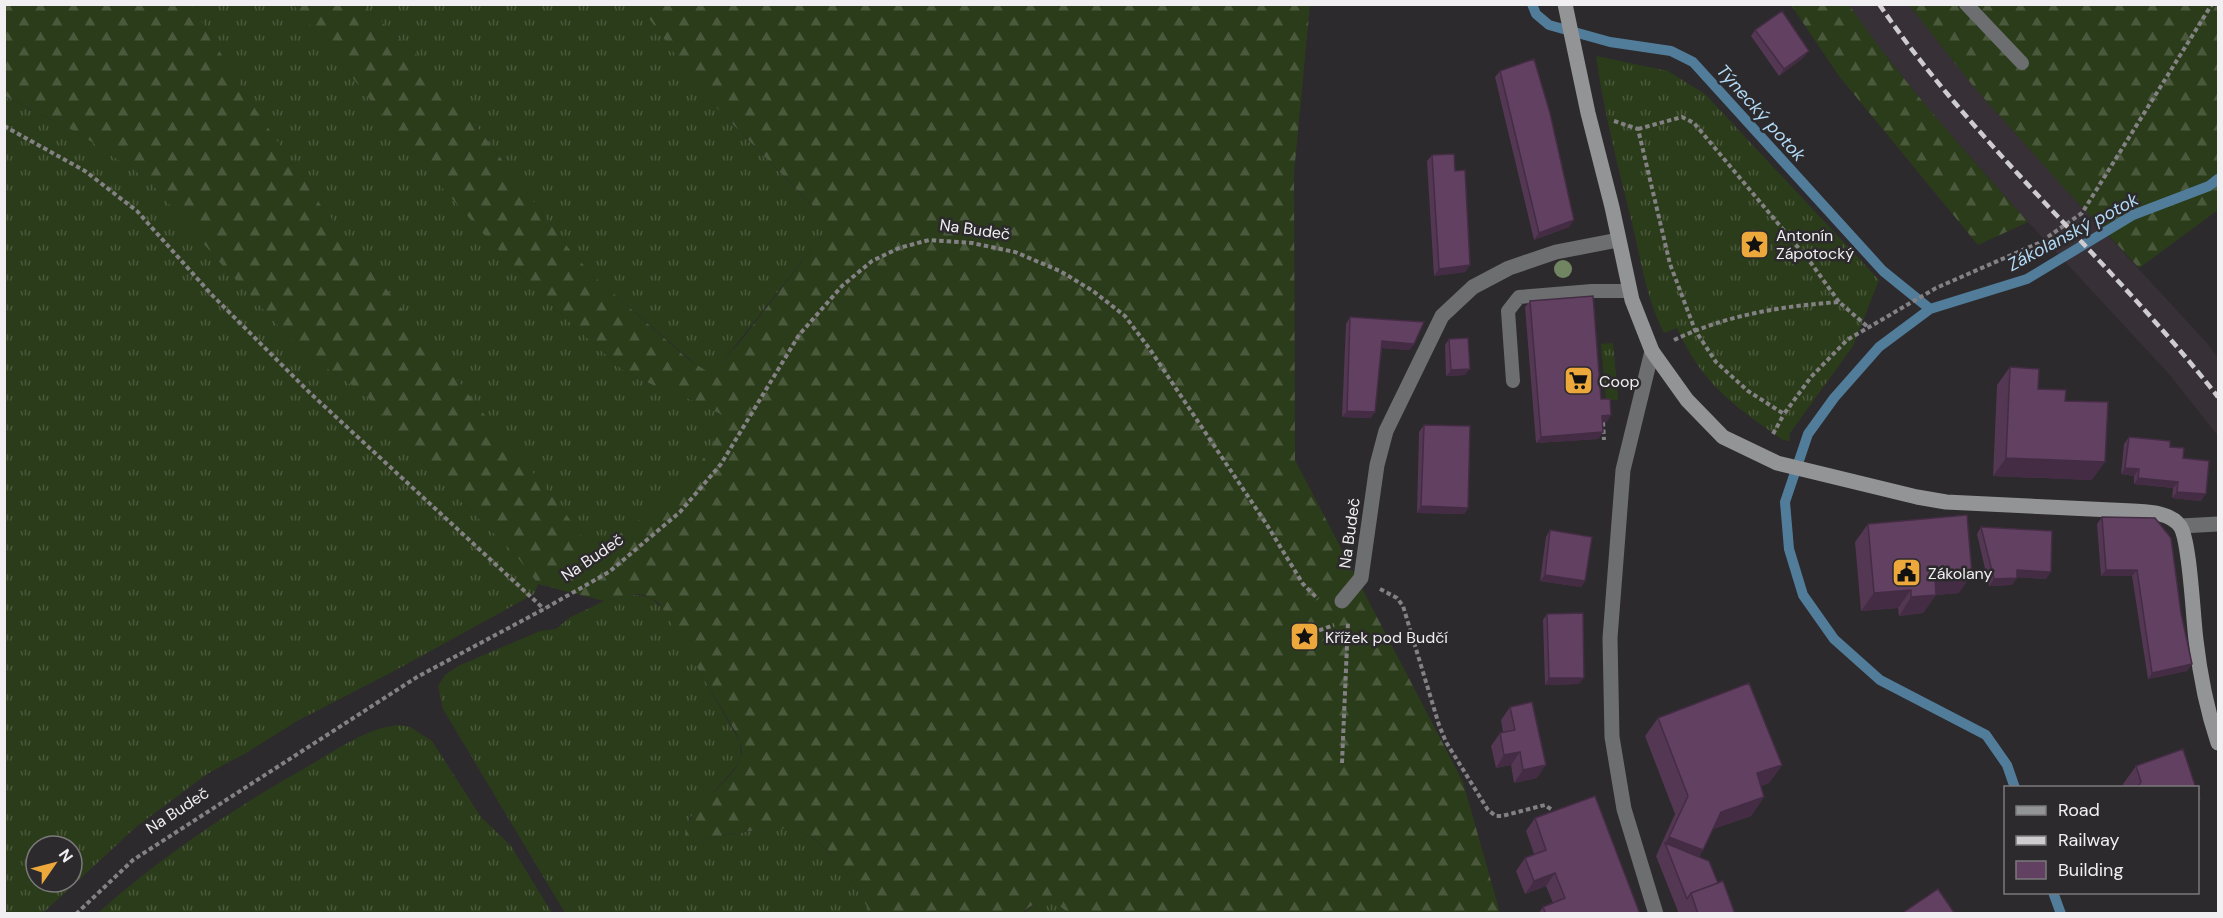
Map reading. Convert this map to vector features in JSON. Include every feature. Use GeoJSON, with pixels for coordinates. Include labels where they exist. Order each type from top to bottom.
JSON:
{"type":"FeatureCollection","features":[{"type":"Feature","properties":{"kind":"main road"},"geometry":{"type":"LineString","coordinates":[[1566,9],[1629,291],[1652,351],[1687,400],[1723,437],[1777,463],[1946,502],[2160,514],[2171,518],[2181,526],[2187,546],[2196,641],[2206,703],[2218,743]]}},
{"type":"Feature","properties":{"kind":"street","name":"Na Budeč"},"geometry":{"type":"LineString","coordinates":[[1342,601],[1361,578],[1377,465],[1386,431],[1442,316],[1473,287],[1509,268],[1556,252],[1592,247],[1618,240]]}},
{"type":"Feature","properties":{"kind":"street"},"geometry":{"type":"LineString","coordinates":[[1652,351],[1623,470],[1610,638],[1612,737],[1624,809],[1656,914]]}},
{"type":"Feature","properties":{"kind":"street"},"geometry":{"type":"LineString","coordinates":[[2181,526],[2218,524]]}},
{"type":"Feature","properties":{"kind":"lane"},"geometry":{"type":"LineString","coordinates":[[1966,4],[2022,63]]}},
{"type":"Feature","properties":{"kind":"lane"},"geometry":{"type":"LineString","coordinates":[[1513,381],[1508,311],[1519,297],[1592,291],[1629,291]]}},
{"type":"Feature","properties":{"kind":"path"},"geometry":{"type":"LineString","coordinates":[[1774,430],[1811,377],[1847,340],[1936,288],[2039,243],[2082,213],[2212,4]]}},
{"type":"Feature","properties":{"kind":"path"},"geometry":{"type":"LineString","coordinates":[[1588,113],[1638,129],[1682,117],[1694,123],[1811,263],[1839,302],[1868,327]]}},
{"type":"Feature","properties":{"kind":"path"},"geometry":{"type":"LineString","coordinates":[[4,126],[85,171],[137,211],[211,294],[310,393],[544,609]]}},
{"type":"Feature","properties":{"kind":"path"},"geometry":{"type":"LineString","coordinates":[[1638,129],[1670,264],[1695,330],[1716,362],[1748,391],[1784,414]]}},
{"type":"Feature","properties":{"kind":"path","name":"Na Budeč"},"geometry":{"type":"LineString","coordinates":[[76,914],[133,860],[417,677],[609,572],[680,512],[721,464],[799,334],[842,286],[872,261],[899,248],[929,240],[972,243],[1015,252],[1060,271],[1093,291],[1125,316],[1268,525],[1303,584],[1319,600],[1330,603],[1342,601]]}},
{"type":"Feature","properties":{"kind":"path"},"geometry":{"type":"LineString","coordinates":[[1652,351],[1695,330],[1752,312],[1839,302]]}},
{"type":"Feature","properties":{"kind":"path"},"geometry":{"type":"LineString","coordinates":[[1403,606],[1442,733],[1488,810],[1496,816],[1545,806],[1552,810]]}},
{"type":"Feature","properties":{"kind":"path"},"geometry":{"type":"LineString","coordinates":[[1312,633],[1348,620],[1342,763]]}},
{"type":"Feature","properties":{"kind":"shaded area"},"geometry":{"type":"Polygon","coordinates":[[[1849,5],[1909,5],[1973,86],[2207,343],[2218,358],[2218,436],[2169,374],[2028,222],[1936,118],[1849,5]]]}},
{"type":"Feature","properties":{"kind":"green space"},"geometry":{"type":"Polygon","coordinates":[[[2214,4],[2218,6],[2218,210],[2139,268],[1973,86],[1909,5],[2214,4]]]}},
{"type":"Feature","properties":{"kind":"green space"},"geometry":{"type":"Polygon","coordinates":[[[4,5],[191,5],[250,101],[320,204],[484,414],[561,507],[592,551],[629,528],[672,493],[707,453],[718,433],[722,415],[700,403],[661,389],[624,371],[561,314],[488,239],[430,174],[294,5],[363,5],[413,51],[450,91],[573,254],[597,279],[689,360],[708,372],[720,365],[743,338],[821,237],[823,223],[810,203],[710,101],[639,5],[1310,5],[1294,173],[1295,460],[1463,782],[1500,913],[1069,914],[1058,906],[1040,903],[1023,913],[871,913],[847,874],[827,849],[802,833],[787,829],[750,831],[688,846],[685,835],[695,812],[736,768],[742,754],[735,731],[659,603],[640,594],[630,594],[604,601],[538,584],[515,554],[424,465],[365,394],[303,352],[222,265],[148,179],[78,133],[5,96],[4,5]]]}},
{"type":"Feature","properties":{"kind":"green space"},"geometry":{"type":"Polygon","coordinates":[[[191,5],[294,5],[430,174],[488,239],[561,314],[624,371],[661,389],[700,403],[722,415],[718,433],[707,453],[672,493],[629,528],[592,552],[561,507],[484,414],[320,204],[250,101],[191,5]]]}},
{"type":"Feature","properties":{"kind":"green space"},"geometry":{"type":"Polygon","coordinates":[[[363,5],[639,5],[710,101],[819,213],[823,225],[821,237],[720,365],[708,372],[702,370],[597,279],[573,254],[450,91],[413,51],[363,5]]]}},
{"type":"Feature","properties":{"kind":"green space"},"geometry":{"type":"Polygon","coordinates":[[[1791,5],[1849,5],[1913,89],[2028,222],[1978,245],[1839,76],[1791,5]]]}},
{"type":"Feature","properties":{"kind":"green space"},"geometry":{"type":"Polygon","coordinates":[[[1596,56],[1668,71],[1705,94],[1879,280],[1853,346],[1790,433],[1789,441],[1783,440],[1765,428],[1721,392],[1697,364],[1677,328],[1664,333],[1645,281],[1617,163],[1596,56]]]}},
{"type":"Feature","properties":{"kind":"green space"},"geometry":{"type":"Polygon","coordinates":[[[4,96],[78,133],[148,179],[222,265],[303,352],[365,394],[424,465],[515,554],[538,584],[534,594],[299,720],[207,774],[136,827],[84,875],[84,834],[24,834],[24,894],[64,894],[42,914],[4,913],[4,96]]]}},
{"type":"Feature","properties":{"kind":"green space"},"geometry":{"type":"Polygon","coordinates":[[[1613,343],[1618,400],[1606,400],[1601,344],[1613,343]]]}},
{"type":"Feature","properties":{"kind":"green space"},"geometry":{"type":"Polygon","coordinates":[[[630,594],[650,597],[665,611],[740,742],[741,758],[736,767],[689,819],[688,846],[719,837],[770,829],[789,829],[803,834],[816,841],[838,862],[871,913],[565,913],[443,709],[438,686],[445,675],[458,666],[540,631],[556,629],[569,618],[604,601],[630,594]]]}},
{"type":"Feature","properties":{"kind":"green space"},"geometry":{"type":"Polygon","coordinates":[[[399,725],[410,727],[432,741],[481,817],[511,846],[552,913],[98,913],[148,871],[256,797],[364,734],[399,725]]]}},
{"type":"Feature","properties":{"kind":"green space"},"geometry":{"type":"Polygon","coordinates":[[[1045,902],[1056,904],[1069,913],[1023,914],[1035,904],[1045,902]]]}},
{"type":"Feature","properties":{"kind":"building"},"geometry":{"type":"Polygon","coordinates":[[[1782,11],[1809,51],[1784,69],[1755,30],[1782,11]]]}},
{"type":"Feature","properties":{"kind":"building"},"geometry":{"type":"Polygon","coordinates":[[[1534,59],[1550,113],[1574,220],[1539,233],[1500,71],[1534,59]]]}},
{"type":"Feature","properties":{"kind":"building"},"geometry":{"type":"Polygon","coordinates":[[[1454,154],[1455,171],[1465,170],[1470,265],[1439,269],[1432,155],[1454,154]]]}},
{"type":"Feature","properties":{"kind":"building"},"geometry":{"type":"Polygon","coordinates":[[[1593,296],[1601,399],[1610,399],[1611,415],[1602,416],[1603,432],[1541,437],[1530,301],[1593,296]]]}},
{"type":"Feature","properties":{"kind":"building"},"geometry":{"type":"Polygon","coordinates":[[[1350,317],[1424,322],[1414,344],[1382,341],[1375,412],[1347,411],[1350,317]]]}},
{"type":"Feature","properties":{"kind":"building"},"geometry":{"type":"Polygon","coordinates":[[[1468,338],[1470,369],[1451,370],[1449,339],[1468,338]]]}},
{"type":"Feature","properties":{"kind":"building"},"geometry":{"type":"Polygon","coordinates":[[[2010,367],[2039,369],[2038,389],[2066,390],[2065,401],[2108,402],[2105,462],[2006,458],[2010,367]]]}},
{"type":"Feature","properties":{"kind":"building"},"geometry":{"type":"Polygon","coordinates":[[[1424,425],[1470,426],[1468,508],[1421,506],[1424,425]]]}},
{"type":"Feature","properties":{"kind":"building"},"geometry":{"type":"Polygon","coordinates":[[[2129,437],[2170,441],[2170,447],[2184,448],[2183,458],[2209,461],[2206,494],[2177,492],[2178,482],[2138,478],[2139,469],[2125,468],[2129,437]]]}},
{"type":"Feature","properties":{"kind":"building"},"geometry":{"type":"Polygon","coordinates":[[[1967,515],[1972,574],[1935,578],[1936,595],[1911,597],[1911,590],[1874,593],[1868,524],[1967,515]]]}},
{"type":"Feature","properties":{"kind":"building"},"geometry":{"type":"Polygon","coordinates":[[[2102,517],[2155,518],[2171,538],[2181,613],[2192,664],[2152,673],[2137,570],[2106,570],[2102,517]]]}},
{"type":"Feature","properties":{"kind":"building"},"geometry":{"type":"Polygon","coordinates":[[[1981,527],[2052,531],[2051,572],[2017,570],[2017,578],[1994,579],[1981,527]]]}},
{"type":"Feature","properties":{"kind":"building"},"geometry":{"type":"Polygon","coordinates":[[[1550,530],[1592,537],[1585,581],[1545,575],[1550,530]]]}},
{"type":"Feature","properties":{"kind":"building"},"geometry":{"type":"Polygon","coordinates":[[[1583,613],[1584,678],[1549,678],[1547,614],[1583,613]]]}},
{"type":"Feature","properties":{"kind":"building"},"geometry":{"type":"Polygon","coordinates":[[[1749,683],[1782,765],[1757,773],[1764,797],[1721,812],[1703,850],[1669,837],[1688,796],[1658,718],[1749,683]]]}},
{"type":"Feature","properties":{"kind":"building"},"geometry":{"type":"Polygon","coordinates":[[[1532,702],[1546,765],[1523,770],[1520,752],[1504,755],[1500,733],[1515,730],[1510,707],[1532,702]]]}},
{"type":"Feature","properties":{"kind":"building"},"geometry":{"type":"Polygon","coordinates":[[[2183,749],[2195,786],[2138,786],[2141,782],[2136,766],[2183,749]]]}},
{"type":"Feature","properties":{"kind":"building"},"geometry":{"type":"Polygon","coordinates":[[[1595,796],[1640,914],[1546,914],[1543,907],[1565,898],[1555,873],[1534,881],[1525,858],[1546,850],[1535,818],[1595,796]]]}},
{"type":"Feature","properties":{"kind":"building"},"geometry":{"type":"Polygon","coordinates":[[[1665,843],[1709,861],[1718,883],[1691,893],[1687,899],[1665,843]]]}},
{"type":"Feature","properties":{"kind":"building"},"geometry":{"type":"Polygon","coordinates":[[[1723,881],[1735,914],[1698,914],[1691,893],[1723,881]]]}},
{"type":"Feature","properties":{"kind":"building"},"geometry":{"type":"Polygon","coordinates":[[[1938,889],[1955,914],[1901,914],[1938,889]]]}},
{"type":"Feature","properties":{"kind":"waterway","name":"Týnecký potok"},"geometry":{"type":"LineString","coordinates":[[1532,4],[1536,14],[1549,25],[1610,42],[1671,51],[1693,62],[1883,271],[1930,309]]}},
{"type":"Feature","properties":{"kind":"waterway","name":"Zákolanský potok"},"geometry":{"type":"LineString","coordinates":[[2014,786],[2007,765],[1986,735],[1880,680],[1834,639],[1803,595],[1789,549],[1785,502],[1808,434],[1834,398],[1879,347],[1930,309],[2027,279],[2133,215],[2209,186],[2218,179]]}},
{"type":"Feature","properties":{"kind":"waterway","name":"Zákolanský potok"},"geometry":{"type":"LineString","coordinates":[[2054,894],[2061,914]]}},
{"type":"Feature","properties":{"kind":"railway"},"geometry":{"type":"LineString","coordinates":[[1879,4],[1917,57],[1958,107],[2134,298],[2218,397]]}},
{"type":"Feature","properties":{"kind":"place","name":"Antonín Zápotocký"},"geometry":{"type":"Point","coordinates":[1755,244]}},
{"type":"Feature","properties":{"kind":"place","name":"Coop"},"geometry":{"type":"Point","coordinates":[1578,381]}},
{"type":"Feature","properties":{"kind":"place","name":"Zákolany"},"geometry":{"type":"Point","coordinates":[1907,573]}},
{"type":"Feature","properties":{"kind":"place","name":"Křížek pod Budčí"},"geometry":{"type":"Point","coordinates":[1304,637]}}]}
